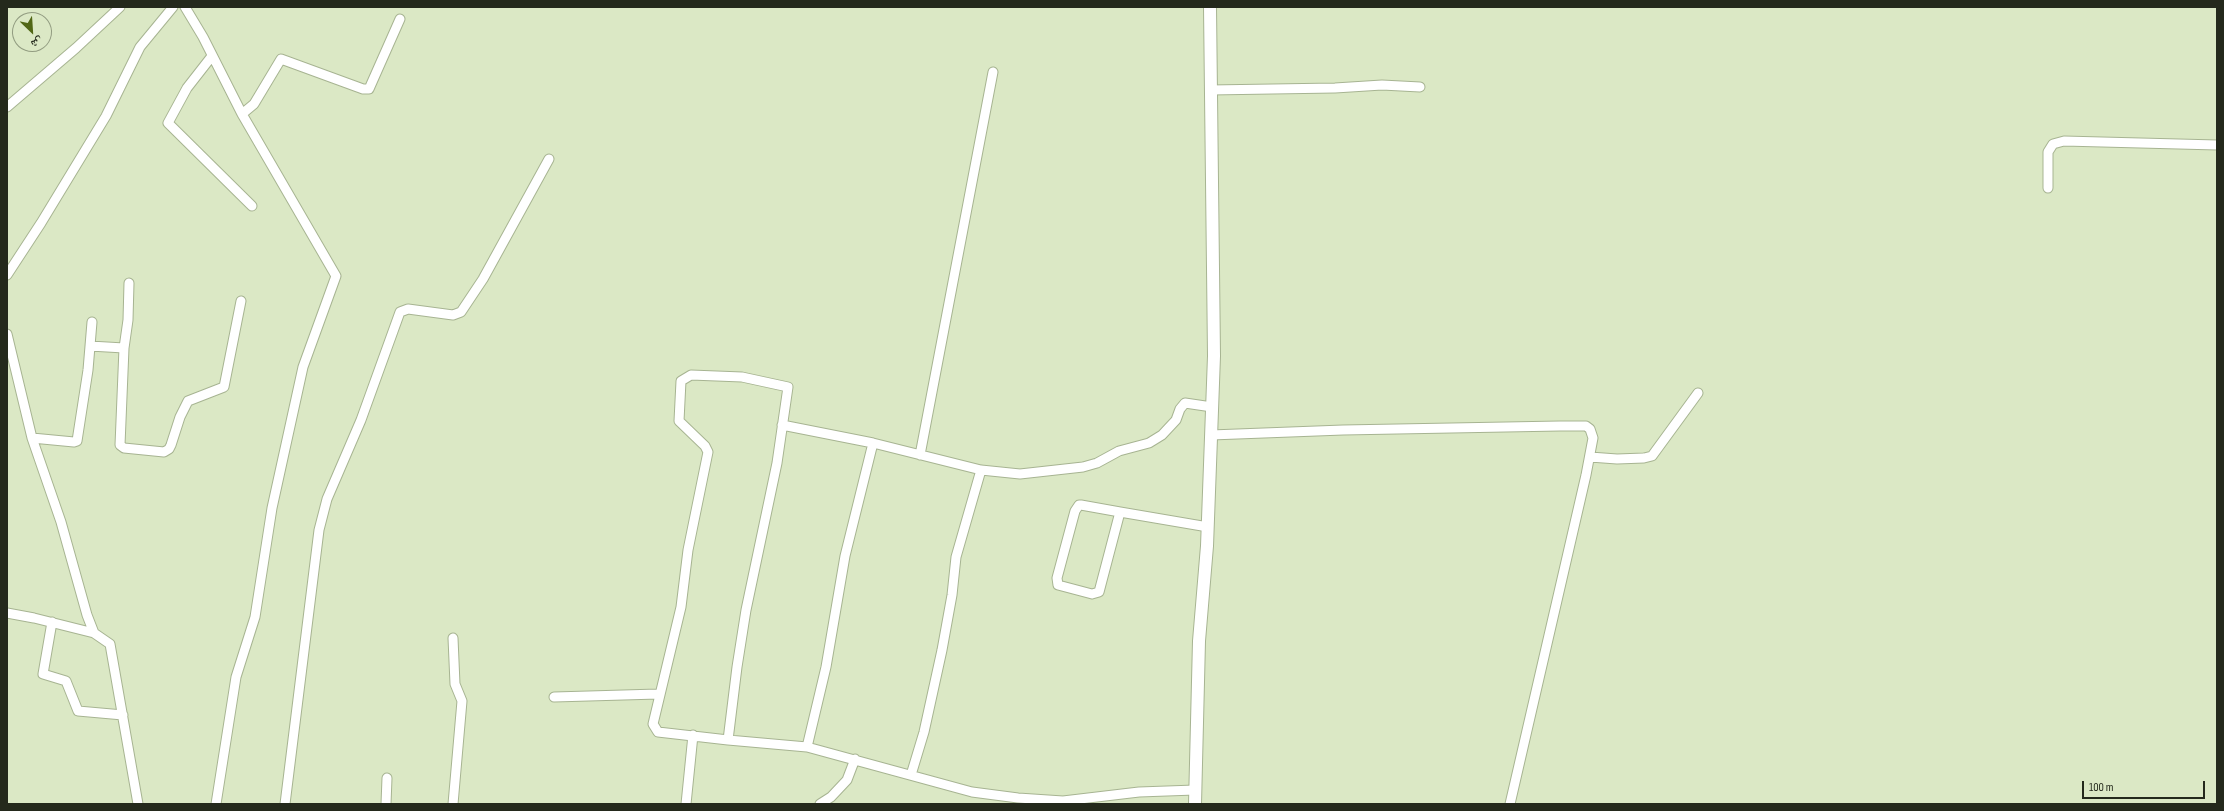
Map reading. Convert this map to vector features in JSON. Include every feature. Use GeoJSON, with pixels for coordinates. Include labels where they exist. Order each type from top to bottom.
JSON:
{"type":"FeatureCollection","features":[{"type":"Feature","properties":{"kind":"street"},"geometry":{"type":"LineString","coordinates":[[7,107],[76,48],[120,7]]}},
{"type":"Feature","properties":{"kind":"street"},"geometry":{"type":"LineString","coordinates":[[7,275],[41,223],[106,116],[140,47],[173,7]]}},
{"type":"Feature","properties":{"kind":"street"},"geometry":{"type":"LineString","coordinates":[[1195,804],[1199,642],[1208,527],[1212,407],[1213,207],[1210,90],[1210,7]]}},
{"type":"Feature","properties":{"kind":"street"},"geometry":{"type":"LineString","coordinates":[[186,8],[242,114],[336,276],[303,367],[272,508],[255,617],[236,677],[216,804]]}},
{"type":"Feature","properties":{"kind":"street"},"geometry":{"type":"LineString","coordinates":[[242,114],[254,104],[281,59],[363,89],[369,89],[400,19]]}},
{"type":"Feature","properties":{"kind":"street"},"geometry":{"type":"LineString","coordinates":[[212,56],[187,88],[168,123],[252,206]]}},
{"type":"Feature","properties":{"kind":"street"},"geometry":{"type":"LineString","coordinates":[[920,455],[993,72]]}},
{"type":"Feature","properties":{"kind":"street"},"geometry":{"type":"LineString","coordinates":[[1210,90],[1335,88],[1382,85],[1420,87]]}},
{"type":"Feature","properties":{"kind":"street"},"geometry":{"type":"LineString","coordinates":[[2048,188],[2048,152],[2053,144],[2064,142],[2217,145]]}},
{"type":"Feature","properties":{"kind":"street"},"geometry":{"type":"LineString","coordinates":[[285,804],[319,530],[327,499],[361,420],[400,312],[408,309],[453,315],[461,312],[483,279],[549,159]]}},
{"type":"Feature","properties":{"kind":"street"},"geometry":{"type":"LineString","coordinates":[[129,283],[128,320],[124,348],[120,421],[120,445],[124,448],[164,452],[169,449],[180,417],[188,401],[224,387],[241,301]]}},
{"type":"Feature","properties":{"kind":"street"},"geometry":{"type":"LineString","coordinates":[[32,438],[67,442],[77,440],[92,322]]}},
{"type":"Feature","properties":{"kind":"street"},"geometry":{"type":"LineString","coordinates":[[7,334],[32,438],[61,522],[94,633]]}},
{"type":"Feature","properties":{"kind":"street"},"geometry":{"type":"LineString","coordinates":[[90,346],[124,348]]}},
{"type":"Feature","properties":{"kind":"street"},"geometry":{"type":"LineString","coordinates":[[728,740],[745,617],[777,462],[788,387],[742,377],[691,375],[681,381],[679,421],[705,446],[708,452],[688,550],[681,607],[658,694],[654,727],[658,732],[728,740],[807,747],[972,792],[1018,798],[1084,800],[1139,792],[1196,790]]}},
{"type":"Feature","properties":{"kind":"street"},"geometry":{"type":"LineString","coordinates":[[1590,457],[1617,459],[1652,456],[1698,393]]}},
{"type":"Feature","properties":{"kind":"street"},"geometry":{"type":"LineString","coordinates":[[782,425],[873,443],[981,470],[1020,474],[1084,467],[1097,463],[1127,448],[1156,440],[1170,429],[1176,420],[1180,409],[1185,403],[1212,407]]}},
{"type":"Feature","properties":{"kind":"street"},"geometry":{"type":"LineString","coordinates":[[1211,436],[1343,430],[1586,426],[1590,429],[1593,438],[1590,457],[1564,577],[1551,622],[1510,804]]}},
{"type":"Feature","properties":{"kind":"street"},"geometry":{"type":"LineString","coordinates":[[807,747],[826,667],[845,556],[873,443]]}},
{"type":"Feature","properties":{"kind":"street"},"geometry":{"type":"LineString","coordinates":[[911,775],[924,732],[942,650],[952,595],[956,557],[981,470]]}},
{"type":"Feature","properties":{"kind":"street"},"geometry":{"type":"LineString","coordinates":[[1120,512],[1099,592],[1092,594],[1058,585],[1056,578],[1077,507],[1081,505],[1208,527]]}},
{"type":"Feature","properties":{"kind":"street"},"geometry":{"type":"LineString","coordinates":[[7,613],[52,622],[94,633],[110,644],[138,804]]}},
{"type":"Feature","properties":{"kind":"street"},"geometry":{"type":"LineString","coordinates":[[52,622],[43,674],[66,681],[78,711],[123,715]]}},
{"type":"Feature","properties":{"kind":"street"},"geometry":{"type":"LineString","coordinates":[[453,638],[455,684],[461,697],[462,706],[453,804]]}},
{"type":"Feature","properties":{"kind":"street"},"geometry":{"type":"LineString","coordinates":[[554,697],[658,694]]}},
{"type":"Feature","properties":{"kind":"street"},"geometry":{"type":"LineString","coordinates":[[686,804],[693,735]]}},
{"type":"Feature","properties":{"kind":"street"},"geometry":{"type":"LineString","coordinates":[[820,804],[831,797],[846,780],[855,759]]}},
{"type":"Feature","properties":{"kind":"street"},"geometry":{"type":"LineString","coordinates":[[386,804],[387,778]]}}]}
